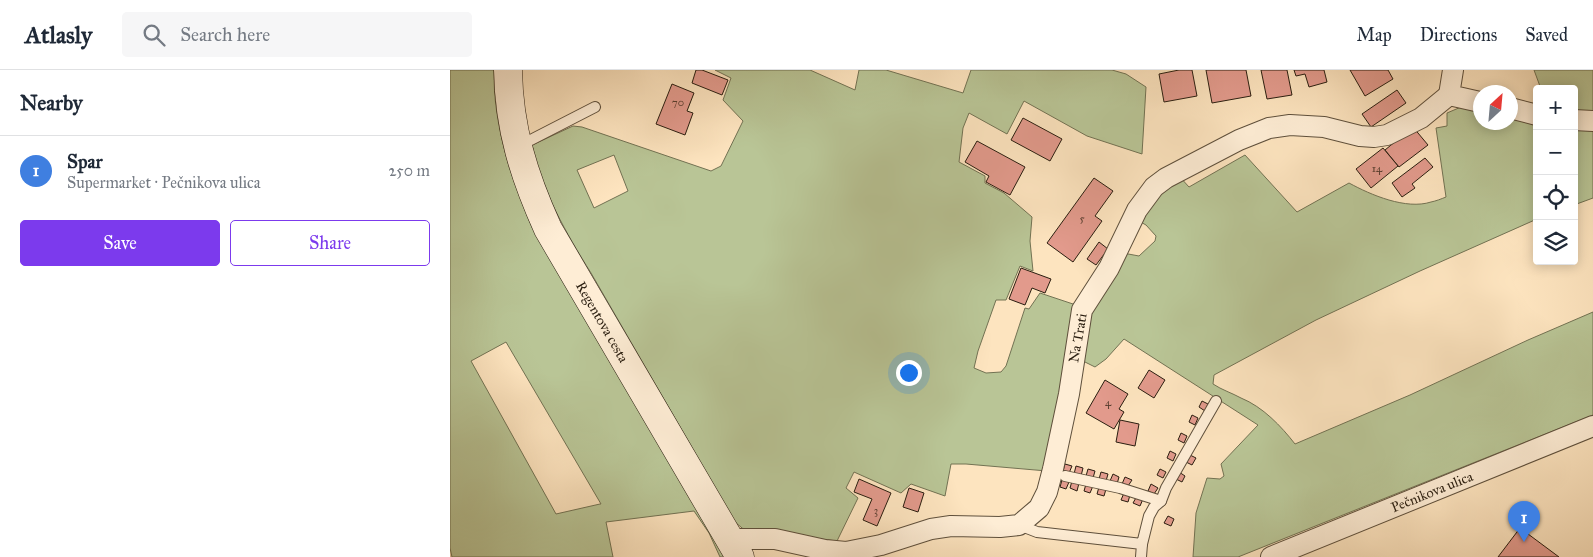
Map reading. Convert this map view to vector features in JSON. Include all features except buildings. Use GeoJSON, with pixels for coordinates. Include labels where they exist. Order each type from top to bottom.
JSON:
{"type":"FeatureCollection","features":[{"type":"Feature","properties":{"kind":"street","name":"Regentova cesta"},"geometry":{"type":"LineString","coordinates":[[508,70],[510,102],[518,147],[533,195],[548,229],[734,548]]}},
{"type":"Feature","properties":{"kind":"street"},"geometry":{"type":"LineString","coordinates":[[1453,70],[1449,95],[1473,100]]}},
{"type":"Feature","properties":{"kind":"street","name":"Na Trati"},"geometry":{"type":"LineString","coordinates":[[1019,525],[1039,508],[1047,492],[1068,394],[1082,310],[1109,268],[1137,210],[1154,187],[1166,178],[1239,140],[1269,128],[1298,125],[1324,127],[1360,136],[1374,137],[1387,135],[1420,118],[1449,95]]}},
{"type":"Feature","properties":{"kind":"street"},"geometry":{"type":"LineString","coordinates":[[1518,110],[1533,113]]}},
{"type":"Feature","properties":{"kind":"street"},"geometry":{"type":"LineString","coordinates":[[1578,120],[1593,121]]}},
{"type":"Feature","properties":{"kind":"street","name":"Pečnikova ulica"},"geometry":{"type":"LineString","coordinates":[[1271,557],[1593,426]]}},
{"type":"Feature","properties":{"kind":"street"},"geometry":{"type":"LineString","coordinates":[[734,548],[775,539],[825,550],[846,552],[880,546],[931,529],[951,526],[1000,527],[1019,525]]}},
{"type":"Feature","properties":{"kind":"lane"},"geometry":{"type":"LineString","coordinates":[[518,147],[595,107]]}},
{"type":"Feature","properties":{"kind":"lane"},"geometry":{"type":"LineString","coordinates":[[1140,557],[1142,544],[1154,507],[1161,501],[1216,401]]}},
{"type":"Feature","properties":{"kind":"lane"},"geometry":{"type":"LineString","coordinates":[[1065,476],[1120,488],[1161,501]]}},
{"type":"Feature","properties":{"kind":"lane"},"geometry":{"type":"LineString","coordinates":[[1019,525],[1037,532],[1142,544]]}},
{"type":"Feature","properties":{"kind":"green space"},"geometry":{"type":"Polygon","coordinates":[[[450,70],[494,70],[494,91],[500,131],[510,170],[532,227],[725,557],[720,557],[709,533],[694,511],[606,522],[613,557],[452,557],[450,548],[450,70]],[[506,342],[471,361],[556,514],[601,504],[506,342]]]}},
{"type":"Feature","properties":{"kind":"green space"},"geometry":{"type":"Polygon","coordinates":[[[715,70],[810,70],[855,90],[859,70],[886,70],[963,93],[971,70],[1112,70],[1126,74],[1146,87],[1142,154],[1087,136],[1024,101],[1007,134],[969,113],[963,128],[959,162],[985,176],[985,183],[1004,193],[1032,217],[1030,241],[1033,271],[1020,266],[1006,300],[996,300],[974,368],[986,373],[1001,372],[1006,366],[1025,308],[1029,309],[1040,293],[1076,305],[1047,471],[951,464],[945,496],[911,484],[901,493],[854,472],[846,488],[858,498],[837,541],[748,533],[735,522],[564,227],[548,195],[532,145],[573,126],[582,127],[711,171],[721,166],[743,121],[723,100],[731,78],[715,70]],[[614,155],[577,170],[594,208],[628,191],[614,155]]]}},
{"type":"Feature","properties":{"kind":"green space"},"geometry":{"type":"Polygon","coordinates":[[[1534,70],[1593,70],[1593,114],[1578,113],[1578,85],[1540,85],[1534,70]]]}},
{"type":"Feature","properties":{"kind":"green space"},"geometry":{"type":"Polygon","coordinates":[[[1461,107],[1473,108],[1473,130],[1518,130],[1518,116],[1533,120],[1533,221],[1316,320],[1214,375],[1213,384],[1257,406],[1278,424],[1295,444],[1410,395],[1593,312],[1593,415],[1238,557],[1193,557],[1196,513],[1207,478],[1220,479],[1224,476],[1221,464],[1258,425],[1124,339],[1106,359],[1095,367],[1081,360],[1084,321],[1123,253],[1139,256],[1155,241],[1156,236],[1146,225],[1137,220],[1143,208],[1179,176],[1189,187],[1245,155],[1297,212],[1349,183],[1378,196],[1400,203],[1421,204],[1437,201],[1446,197],[1436,128],[1447,126],[1447,113],[1461,107]]]}},
{"type":"Feature","properties":{"kind":"green space"},"geometry":{"type":"Polygon","coordinates":[[[1578,125],[1593,126],[1593,198],[1578,204],[1578,125]]]}},
{"type":"Feature","properties":{"kind":"place","name":"Spar"},"geometry":{"type":"Point","coordinates":[1524,542]}}]}
